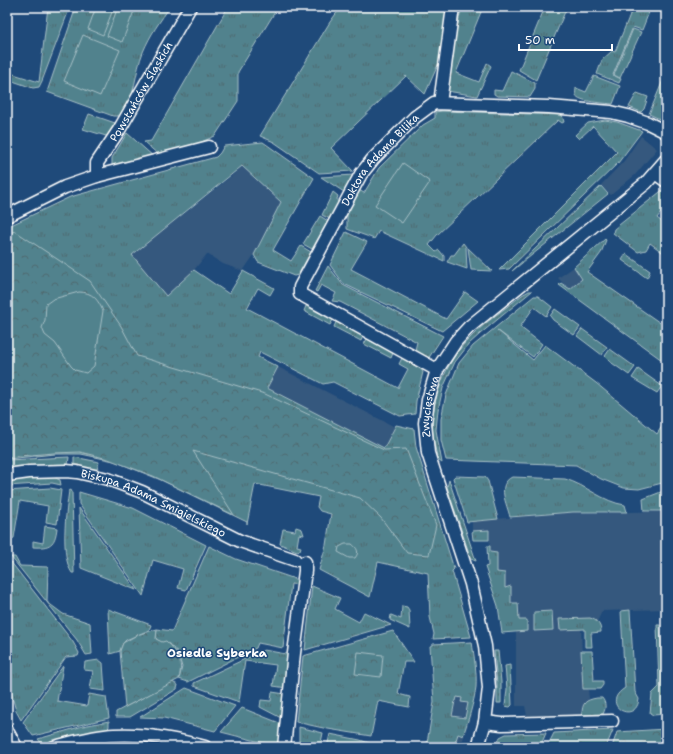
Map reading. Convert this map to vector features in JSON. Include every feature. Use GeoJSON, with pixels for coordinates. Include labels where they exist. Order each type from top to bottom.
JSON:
{"type":"FeatureCollection","features":[{"type":"Feature","properties":{"kind":"street","name":"Powstańców Śląskich"},"geometry":{"type":"LineString","coordinates":[[97,176],[97,163],[119,130],[190,7]]}},
{"type":"Feature","properties":{"kind":"street"},"geometry":{"type":"LineString","coordinates":[[440,103],[453,7]]}},
{"type":"Feature","properties":{"kind":"street","name":"Doktora Adama Bilika"},"geometry":{"type":"LineString","coordinates":[[437,370],[300,294],[300,287],[361,174],[373,159],[416,117],[434,103],[549,107],[611,112],[648,123],[666,132]]}},
{"type":"Feature","properties":{"kind":"street"},"geometry":{"type":"LineString","coordinates":[[7,216],[65,187],[97,176],[209,147]]}},
{"type":"Feature","properties":{"kind":"street","name":"Zwycięstwa"},"geometry":{"type":"LineString","coordinates":[[478,747],[485,722],[489,688],[484,646],[471,584],[434,474],[425,440],[424,423],[428,400],[437,370],[456,341],[469,327],[646,183],[666,160]]}},
{"type":"Feature","properties":{"kind":"street"},"geometry":{"type":"LineString","coordinates":[[655,173],[666,181]]}},
{"type":"Feature","properties":{"kind":"street","name":"Biskupa Adama Śmigielskiego"},"geometry":{"type":"LineString","coordinates":[[7,475],[29,472],[66,471],[108,479],[142,492],[240,541],[300,561],[304,581],[294,652],[284,747]]}},
{"type":"Feature","properties":{"kind":"street"},"geometry":{"type":"LineString","coordinates":[[485,722],[502,724],[612,721]]}},
{"type":"Feature","properties":{"kind":"street"},"geometry":{"type":"LineString","coordinates":[[7,731],[16,747]]}},
{"type":"Feature","properties":{"kind":"street"},"geometry":{"type":"LineString","coordinates":[[54,747],[114,735],[154,736],[205,747]]}},
{"type":"Feature","properties":{"kind":"shaded area"},"geometry":{"type":"Polygon","coordinates":[[[641,136],[657,149],[635,175],[611,195],[601,185],[624,161],[641,136]]]}},
{"type":"Feature","properties":{"kind":"shaded area"},"geometry":{"type":"Polygon","coordinates":[[[242,166],[281,202],[254,255],[243,271],[223,264],[207,254],[194,270],[166,296],[132,255],[242,166]]]}},
{"type":"Feature","properties":{"kind":"shaded area"},"geometry":{"type":"Polygon","coordinates":[[[574,267],[582,279],[570,290],[558,278],[574,267]]]}},
{"type":"Feature","properties":{"kind":"shaded area"},"geometry":{"type":"Polygon","coordinates":[[[278,367],[395,427],[384,448],[267,388],[278,367]]]}},
{"type":"Feature","properties":{"kind":"shaded area"},"geometry":{"type":"Polygon","coordinates":[[[666,511],[666,609],[602,611],[597,622],[585,629],[581,629],[583,689],[588,689],[589,699],[582,707],[582,715],[527,716],[525,706],[516,706],[516,631],[527,630],[527,620],[519,620],[511,603],[511,587],[505,588],[497,572],[497,553],[490,552],[489,530],[472,531],[472,521],[573,512],[596,513],[666,511]]]}},
{"type":"Feature","properties":{"kind":"shaded area"},"geometry":{"type":"Polygon","coordinates":[[[453,690],[473,695],[471,714],[461,746],[455,744],[447,725],[453,690]]]}},
{"type":"Feature","properties":{"kind":"green space"},"geometry":{"type":"Polygon","coordinates":[[[48,7],[70,7],[39,87],[33,88],[7,79],[7,72],[39,82],[48,7]]]}},
{"type":"Feature","properties":{"kind":"green space"},"geometry":{"type":"Polygon","coordinates":[[[76,7],[170,7],[152,34],[143,52],[130,101],[123,116],[113,116],[47,92],[76,7]]]}},
{"type":"Feature","properties":{"kind":"green space"},"geometry":{"type":"Polygon","coordinates":[[[96,7],[114,7],[103,35],[88,29],[96,7]]]}},
{"type":"Feature","properties":{"kind":"green space"},"geometry":{"type":"Polygon","coordinates":[[[118,7],[123,7],[134,11],[122,42],[107,36],[118,7]]]}},
{"type":"Feature","properties":{"kind":"green space"},"geometry":{"type":"Polygon","coordinates":[[[228,7],[278,7],[238,72],[238,101],[215,136],[190,147],[160,156],[144,142],[151,141],[228,7]]]}},
{"type":"Feature","properties":{"kind":"green space"},"geometry":{"type":"Polygon","coordinates":[[[341,7],[447,7],[441,58],[425,94],[406,76],[331,148],[353,171],[319,173],[274,142],[260,136],[330,22],[341,7]]]}},
{"type":"Feature","properties":{"kind":"green space"},"geometry":{"type":"Polygon","coordinates":[[[464,7],[483,7],[456,73],[479,82],[487,63],[491,66],[477,96],[447,91],[450,58],[461,10],[464,7]]]}},
{"type":"Feature","properties":{"kind":"green space"},"geometry":{"type":"Polygon","coordinates":[[[545,7],[567,7],[536,80],[519,70],[545,7]]]}},
{"type":"Feature","properties":{"kind":"green space"},"geometry":{"type":"Polygon","coordinates":[[[633,7],[651,7],[642,30],[633,27],[613,75],[621,79],[619,83],[597,74],[602,60],[612,51],[615,52],[633,7]]]}},
{"type":"Feature","properties":{"kind":"green space"},"geometry":{"type":"Polygon","coordinates":[[[633,29],[641,32],[620,78],[614,75],[633,29]]]}},
{"type":"Feature","properties":{"kind":"green space"},"geometry":{"type":"Polygon","coordinates":[[[83,35],[120,50],[100,96],[64,81],[83,35]]]}},
{"type":"Feature","properties":{"kind":"green space"},"geometry":{"type":"Polygon","coordinates":[[[511,71],[535,83],[535,89],[530,97],[497,96],[494,94],[494,90],[502,91],[511,71]]]}},
{"type":"Feature","properties":{"kind":"green space"},"geometry":{"type":"Polygon","coordinates":[[[666,73],[666,122],[649,114],[666,73]]]}},
{"type":"Feature","properties":{"kind":"green space"},"geometry":{"type":"Polygon","coordinates":[[[594,76],[620,86],[613,104],[586,101],[576,95],[576,88],[586,92],[594,76]]]}},
{"type":"Feature","properties":{"kind":"green space"},"geometry":{"type":"Polygon","coordinates":[[[637,93],[648,97],[644,109],[641,112],[629,107],[637,93]]]}},
{"type":"Feature","properties":{"kind":"green space"},"geometry":{"type":"Polygon","coordinates":[[[435,112],[562,115],[564,122],[562,123],[558,120],[437,235],[429,245],[436,252],[439,250],[444,256],[444,261],[379,231],[374,239],[347,229],[347,213],[357,189],[364,193],[379,168],[423,125],[435,118],[435,112]]]}},
{"type":"Feature","properties":{"kind":"green space"},"geometry":{"type":"Polygon","coordinates":[[[89,114],[118,124],[109,135],[106,136],[83,129],[89,114]]]}},
{"type":"Feature","properties":{"kind":"green space"},"geometry":{"type":"Polygon","coordinates":[[[605,120],[617,122],[642,131],[618,163],[509,269],[499,270],[617,152],[593,126],[579,139],[575,135],[588,123],[605,120]]]}},
{"type":"Feature","properties":{"kind":"green space"},"geometry":{"type":"Polygon","coordinates":[[[127,133],[154,157],[112,166],[112,158],[127,133]]]}},
{"type":"Feature","properties":{"kind":"green space"},"geometry":{"type":"Polygon","coordinates":[[[263,142],[314,178],[273,250],[291,261],[301,246],[311,252],[298,275],[294,276],[258,262],[254,255],[281,202],[242,166],[132,255],[166,296],[194,270],[229,294],[243,271],[274,288],[270,295],[258,288],[247,308],[398,388],[408,369],[399,364],[402,358],[420,367],[423,372],[416,401],[415,414],[400,416],[333,382],[323,384],[260,352],[258,357],[278,367],[267,388],[384,448],[396,425],[414,429],[416,447],[454,569],[452,571],[471,637],[433,639],[434,634],[430,617],[428,573],[378,562],[370,597],[319,570],[326,545],[331,514],[320,511],[317,507],[319,497],[255,484],[247,524],[247,522],[161,480],[114,461],[81,454],[55,454],[7,459],[7,227],[70,197],[216,157],[224,146],[263,142]]]}},
{"type":"Feature","properties":{"kind":"green space"},"geometry":{"type":"Polygon","coordinates":[[[403,163],[430,182],[402,223],[375,205],[403,163]]]}},
{"type":"Feature","properties":{"kind":"green space"},"geometry":{"type":"Polygon","coordinates":[[[354,175],[344,192],[321,177],[354,175]]]}},
{"type":"Feature","properties":{"kind":"green space"},"geometry":{"type":"Polygon","coordinates":[[[601,186],[608,194],[512,271],[601,186]]]}},
{"type":"Feature","properties":{"kind":"green space"},"geometry":{"type":"Polygon","coordinates":[[[665,188],[666,206],[657,218],[666,225],[666,255],[650,243],[646,250],[638,252],[613,233],[614,229],[665,188]]]}},
{"type":"Feature","properties":{"kind":"green space"},"geometry":{"type":"Polygon","coordinates":[[[333,192],[338,196],[338,204],[330,219],[322,215],[333,192]]]}},
{"type":"Feature","properties":{"kind":"green space"},"geometry":{"type":"Polygon","coordinates":[[[320,216],[328,221],[312,249],[303,244],[320,216]]]}},
{"type":"Feature","properties":{"kind":"green space"},"geometry":{"type":"Polygon","coordinates":[[[15,231],[90,281],[121,326],[137,356],[265,394],[384,450],[406,449],[436,525],[429,555],[407,553],[381,518],[360,498],[193,451],[234,515],[153,476],[108,459],[80,452],[7,457],[7,234],[15,231]]]}},
{"type":"Feature","properties":{"kind":"green space"},"geometry":{"type":"Polygon","coordinates":[[[346,232],[367,242],[351,269],[446,319],[465,292],[478,301],[442,331],[344,284],[330,265],[346,232]]]}},
{"type":"Feature","properties":{"kind":"green space"},"geometry":{"type":"Polygon","coordinates":[[[605,239],[606,240],[601,253],[587,272],[666,327],[666,363],[559,285],[561,283],[570,289],[582,279],[574,267],[605,239]]]}},
{"type":"Feature","properties":{"kind":"green space"},"geometry":{"type":"Polygon","coordinates":[[[463,243],[466,247],[467,269],[447,262],[451,255],[454,255],[463,243]]]}},
{"type":"Feature","properties":{"kind":"green space"},"geometry":{"type":"Polygon","coordinates":[[[468,248],[492,271],[471,270],[468,248]]]}},
{"type":"Feature","properties":{"kind":"green space"},"geometry":{"type":"Polygon","coordinates":[[[626,254],[650,271],[647,278],[622,260],[626,254]]]}},
{"type":"Feature","properties":{"kind":"green space"},"geometry":{"type":"Polygon","coordinates":[[[328,266],[343,285],[443,336],[428,359],[414,354],[417,342],[340,302],[332,301],[336,293],[321,285],[317,292],[315,291],[328,266]]]}},
{"type":"Feature","properties":{"kind":"green space"},"geometry":{"type":"Polygon","coordinates":[[[529,291],[532,291],[469,344],[455,362],[443,388],[438,410],[436,430],[442,463],[438,460],[432,423],[437,396],[447,370],[461,347],[476,332],[529,291]]]}},
{"type":"Feature","properties":{"kind":"green space"},"geometry":{"type":"Polygon","coordinates":[[[79,292],[88,293],[94,297],[103,311],[94,366],[86,373],[75,370],[71,366],[55,343],[45,335],[42,328],[45,320],[46,304],[53,299],[79,292]]]}},
{"type":"Feature","properties":{"kind":"green space"},"geometry":{"type":"Polygon","coordinates":[[[534,296],[538,296],[552,307],[546,316],[534,307],[520,327],[542,344],[533,357],[497,330],[533,360],[545,345],[596,383],[657,434],[666,420],[666,482],[639,489],[624,488],[601,479],[576,465],[446,460],[441,440],[441,419],[446,395],[459,363],[473,346],[534,296]]]}},
{"type":"Feature","properties":{"kind":"green space"},"geometry":{"type":"Polygon","coordinates":[[[306,306],[333,320],[330,325],[304,311],[306,306]]]}},
{"type":"Feature","properties":{"kind":"green space"},"geometry":{"type":"Polygon","coordinates":[[[555,309],[580,327],[574,335],[553,320],[550,316],[555,309]]]}},
{"type":"Feature","properties":{"kind":"green space"},"geometry":{"type":"Polygon","coordinates":[[[336,322],[363,336],[361,341],[334,327],[336,322]]]}},
{"type":"Feature","properties":{"kind":"green space"},"geometry":{"type":"Polygon","coordinates":[[[582,329],[607,347],[602,355],[577,336],[582,329]]]}},
{"type":"Feature","properties":{"kind":"green space"},"geometry":{"type":"Polygon","coordinates":[[[367,339],[393,353],[391,358],[364,344],[367,339]]]}},
{"type":"Feature","properties":{"kind":"green space"},"geometry":{"type":"Polygon","coordinates":[[[610,349],[635,367],[629,375],[609,361],[605,356],[610,349]]]}},
{"type":"Feature","properties":{"kind":"green space"},"geometry":{"type":"Polygon","coordinates":[[[638,369],[662,386],[657,393],[632,378],[638,369]]]}},
{"type":"Feature","properties":{"kind":"green space"},"geometry":{"type":"Polygon","coordinates":[[[69,457],[68,465],[7,469],[7,460],[69,457]]]}},
{"type":"Feature","properties":{"kind":"green space"},"geometry":{"type":"Polygon","coordinates":[[[74,457],[99,462],[97,470],[74,466],[74,457]]]}},
{"type":"Feature","properties":{"kind":"green space"},"geometry":{"type":"Polygon","coordinates":[[[33,476],[53,477],[60,480],[61,485],[52,483],[7,486],[7,480],[33,476]]]}},
{"type":"Feature","properties":{"kind":"green space"},"geometry":{"type":"Polygon","coordinates":[[[455,476],[485,477],[488,481],[498,519],[467,522],[453,478],[455,476]]]}},
{"type":"Feature","properties":{"kind":"green space"},"geometry":{"type":"Polygon","coordinates":[[[512,477],[565,479],[580,485],[609,501],[625,505],[627,512],[573,512],[510,517],[505,501],[504,490],[507,480],[512,477]]]}},
{"type":"Feature","properties":{"kind":"green space"},"geometry":{"type":"Polygon","coordinates":[[[449,480],[476,561],[471,559],[447,487],[449,480]]]}},
{"type":"Feature","properties":{"kind":"green space"},"geometry":{"type":"Polygon","coordinates":[[[50,488],[61,490],[57,524],[46,522],[48,506],[20,501],[14,538],[7,541],[7,491],[50,488]]]}},
{"type":"Feature","properties":{"kind":"green space"},"geometry":{"type":"Polygon","coordinates":[[[71,490],[74,573],[72,573],[68,565],[65,545],[69,491],[71,490]]]}},
{"type":"Feature","properties":{"kind":"green space"},"geometry":{"type":"Polygon","coordinates":[[[666,490],[666,511],[644,511],[643,499],[666,490]]]}},
{"type":"Feature","properties":{"kind":"green space"},"geometry":{"type":"Polygon","coordinates":[[[79,492],[133,508],[206,545],[186,590],[178,588],[183,569],[153,560],[143,596],[79,504],[79,492]]]}},
{"type":"Feature","properties":{"kind":"green space"},"geometry":{"type":"Polygon","coordinates":[[[79,508],[136,590],[81,568],[79,508]]]}},
{"type":"Feature","properties":{"kind":"green space"},"geometry":{"type":"Polygon","coordinates":[[[45,526],[57,528],[53,542],[44,547],[33,547],[33,541],[43,543],[45,526]]]}},
{"type":"Feature","properties":{"kind":"green space"},"geometry":{"type":"Polygon","coordinates":[[[296,527],[302,529],[304,535],[299,534],[297,546],[301,547],[300,550],[297,551],[280,544],[283,529],[295,531],[296,527]]]}},
{"type":"Feature","properties":{"kind":"green space"},"geometry":{"type":"Polygon","coordinates":[[[489,530],[489,540],[473,540],[472,531],[489,530]]]}},
{"type":"Feature","properties":{"kind":"green space"},"geometry":{"type":"Polygon","coordinates":[[[345,544],[352,544],[356,549],[358,552],[355,558],[349,558],[338,552],[339,547],[345,544]]]}},
{"type":"Feature","properties":{"kind":"green space"},"geometry":{"type":"Polygon","coordinates":[[[209,546],[236,559],[301,581],[300,585],[291,584],[283,648],[258,643],[256,648],[188,682],[179,679],[182,667],[177,651],[156,639],[157,629],[172,631],[209,546]]]}},
{"type":"Feature","properties":{"kind":"green space"},"geometry":{"type":"Polygon","coordinates":[[[487,546],[490,546],[490,552],[497,553],[497,572],[505,573],[505,588],[511,586],[511,603],[518,603],[519,620],[527,620],[527,631],[502,633],[498,606],[485,567],[488,566],[487,546]]]}},
{"type":"Feature","properties":{"kind":"green space"},"geometry":{"type":"Polygon","coordinates":[[[7,557],[73,642],[79,653],[78,656],[66,657],[21,720],[16,711],[7,678],[7,557]]]}},
{"type":"Feature","properties":{"kind":"green space"},"geometry":{"type":"Polygon","coordinates":[[[11,557],[15,557],[20,566],[48,567],[47,602],[63,614],[90,623],[92,654],[86,655],[77,640],[11,557]]]}},
{"type":"Feature","properties":{"kind":"green space"},"geometry":{"type":"Polygon","coordinates":[[[312,586],[340,598],[335,609],[359,622],[364,612],[391,625],[305,650],[312,586]]]}},
{"type":"Feature","properties":{"kind":"green space"},"geometry":{"type":"Polygon","coordinates":[[[402,606],[407,607],[409,610],[410,629],[390,620],[391,615],[401,619],[402,606]]]}},
{"type":"Feature","properties":{"kind":"green space"},"geometry":{"type":"Polygon","coordinates":[[[108,609],[151,625],[149,630],[126,640],[120,651],[110,654],[108,609]]]}},
{"type":"Feature","properties":{"kind":"green space"},"geometry":{"type":"Polygon","coordinates":[[[630,610],[635,692],[639,699],[636,707],[632,711],[626,712],[617,706],[615,701],[618,694],[625,688],[621,611],[630,610]]]}},
{"type":"Feature","properties":{"kind":"green space"},"geometry":{"type":"Polygon","coordinates":[[[552,611],[553,630],[534,631],[534,612],[552,611]]]}},
{"type":"Feature","properties":{"kind":"green space"},"geometry":{"type":"Polygon","coordinates":[[[590,618],[598,623],[601,632],[591,633],[592,647],[585,647],[585,629],[560,630],[559,619],[590,618]]]}},
{"type":"Feature","properties":{"kind":"green space"},"geometry":{"type":"Polygon","coordinates":[[[657,625],[660,625],[663,685],[666,687],[666,714],[653,715],[650,713],[652,694],[659,687],[657,625]]]}},
{"type":"Feature","properties":{"kind":"green space"},"geometry":{"type":"Polygon","coordinates":[[[157,629],[156,639],[162,642],[166,641],[174,649],[179,658],[179,679],[125,707],[120,651],[123,643],[137,635],[157,629]]]}},
{"type":"Feature","properties":{"kind":"green space"},"geometry":{"type":"Polygon","coordinates":[[[393,631],[414,662],[404,662],[398,694],[410,697],[409,707],[378,701],[371,736],[296,722],[303,656],[393,631]]]}},
{"type":"Feature","properties":{"kind":"green space"},"geometry":{"type":"Polygon","coordinates":[[[472,642],[476,670],[476,687],[463,736],[458,734],[455,743],[461,745],[460,747],[420,747],[421,744],[427,743],[434,702],[430,646],[433,644],[472,642]],[[457,697],[452,716],[465,718],[468,703],[461,702],[462,698],[457,697]]]}},
{"type":"Feature","properties":{"kind":"green space"},"geometry":{"type":"Polygon","coordinates":[[[264,650],[291,655],[287,688],[273,686],[276,665],[245,661],[239,702],[194,686],[194,683],[264,650]]]}},
{"type":"Feature","properties":{"kind":"green space"},"geometry":{"type":"Polygon","coordinates":[[[494,651],[498,651],[501,682],[501,703],[497,703],[494,651]]]}},
{"type":"Feature","properties":{"kind":"green space"},"geometry":{"type":"Polygon","coordinates":[[[581,651],[592,651],[594,681],[603,681],[603,685],[600,689],[583,689],[581,651]]]}},
{"type":"Feature","properties":{"kind":"green space"},"geometry":{"type":"Polygon","coordinates":[[[358,652],[383,655],[381,677],[355,674],[358,652]]]}},
{"type":"Feature","properties":{"kind":"green space"},"geometry":{"type":"Polygon","coordinates":[[[99,660],[103,663],[105,691],[90,689],[93,671],[84,670],[85,662],[99,660]]]}},
{"type":"Feature","properties":{"kind":"green space"},"geometry":{"type":"Polygon","coordinates":[[[510,665],[512,705],[510,707],[505,706],[507,689],[505,666],[510,665]]]}},
{"type":"Feature","properties":{"kind":"green space"},"geometry":{"type":"Polygon","coordinates":[[[63,666],[57,701],[87,706],[89,694],[106,697],[109,718],[33,736],[23,722],[63,666]]]}},
{"type":"Feature","properties":{"kind":"green space"},"geometry":{"type":"Polygon","coordinates":[[[172,682],[178,685],[177,689],[130,717],[116,717],[116,712],[172,682]]]}},
{"type":"Feature","properties":{"kind":"green space"},"geometry":{"type":"Polygon","coordinates":[[[186,688],[235,706],[215,731],[164,718],[140,717],[186,688]]]}},
{"type":"Feature","properties":{"kind":"green space"},"geometry":{"type":"Polygon","coordinates":[[[272,692],[285,694],[283,719],[260,707],[261,700],[271,701],[272,692]]]}},
{"type":"Feature","properties":{"kind":"green space"},"geometry":{"type":"Polygon","coordinates":[[[597,698],[602,698],[605,704],[603,714],[582,715],[585,703],[597,698]]]}},
{"type":"Feature","properties":{"kind":"green space"},"geometry":{"type":"Polygon","coordinates":[[[242,708],[282,724],[280,747],[221,732],[242,708]]]}},
{"type":"Feature","properties":{"kind":"green space"},"geometry":{"type":"Polygon","coordinates":[[[109,721],[108,729],[87,733],[44,746],[38,739],[83,726],[109,721]]]}},
{"type":"Feature","properties":{"kind":"green space"},"geometry":{"type":"Polygon","coordinates":[[[299,727],[323,733],[320,747],[291,747],[299,743],[299,727]]]}},
{"type":"Feature","properties":{"kind":"green space"},"geometry":{"type":"Polygon","coordinates":[[[666,729],[666,747],[612,747],[617,732],[666,729]]]}},
{"type":"Feature","properties":{"kind":"green space"},"geometry":{"type":"Polygon","coordinates":[[[613,730],[606,747],[547,747],[554,733],[613,730]]]}},
{"type":"Feature","properties":{"kind":"green space"},"geometry":{"type":"Polygon","coordinates":[[[546,733],[540,747],[496,747],[500,737],[506,734],[546,733]]]}},
{"type":"Feature","properties":{"kind":"green space"},"geometry":{"type":"Polygon","coordinates":[[[330,734],[369,743],[367,747],[327,747],[330,734]]]}},
{"type":"Feature","properties":{"kind":"district","name":"Osiedle Syberka"},"geometry":{"type":"Point","coordinates":[217,653]}}]}
